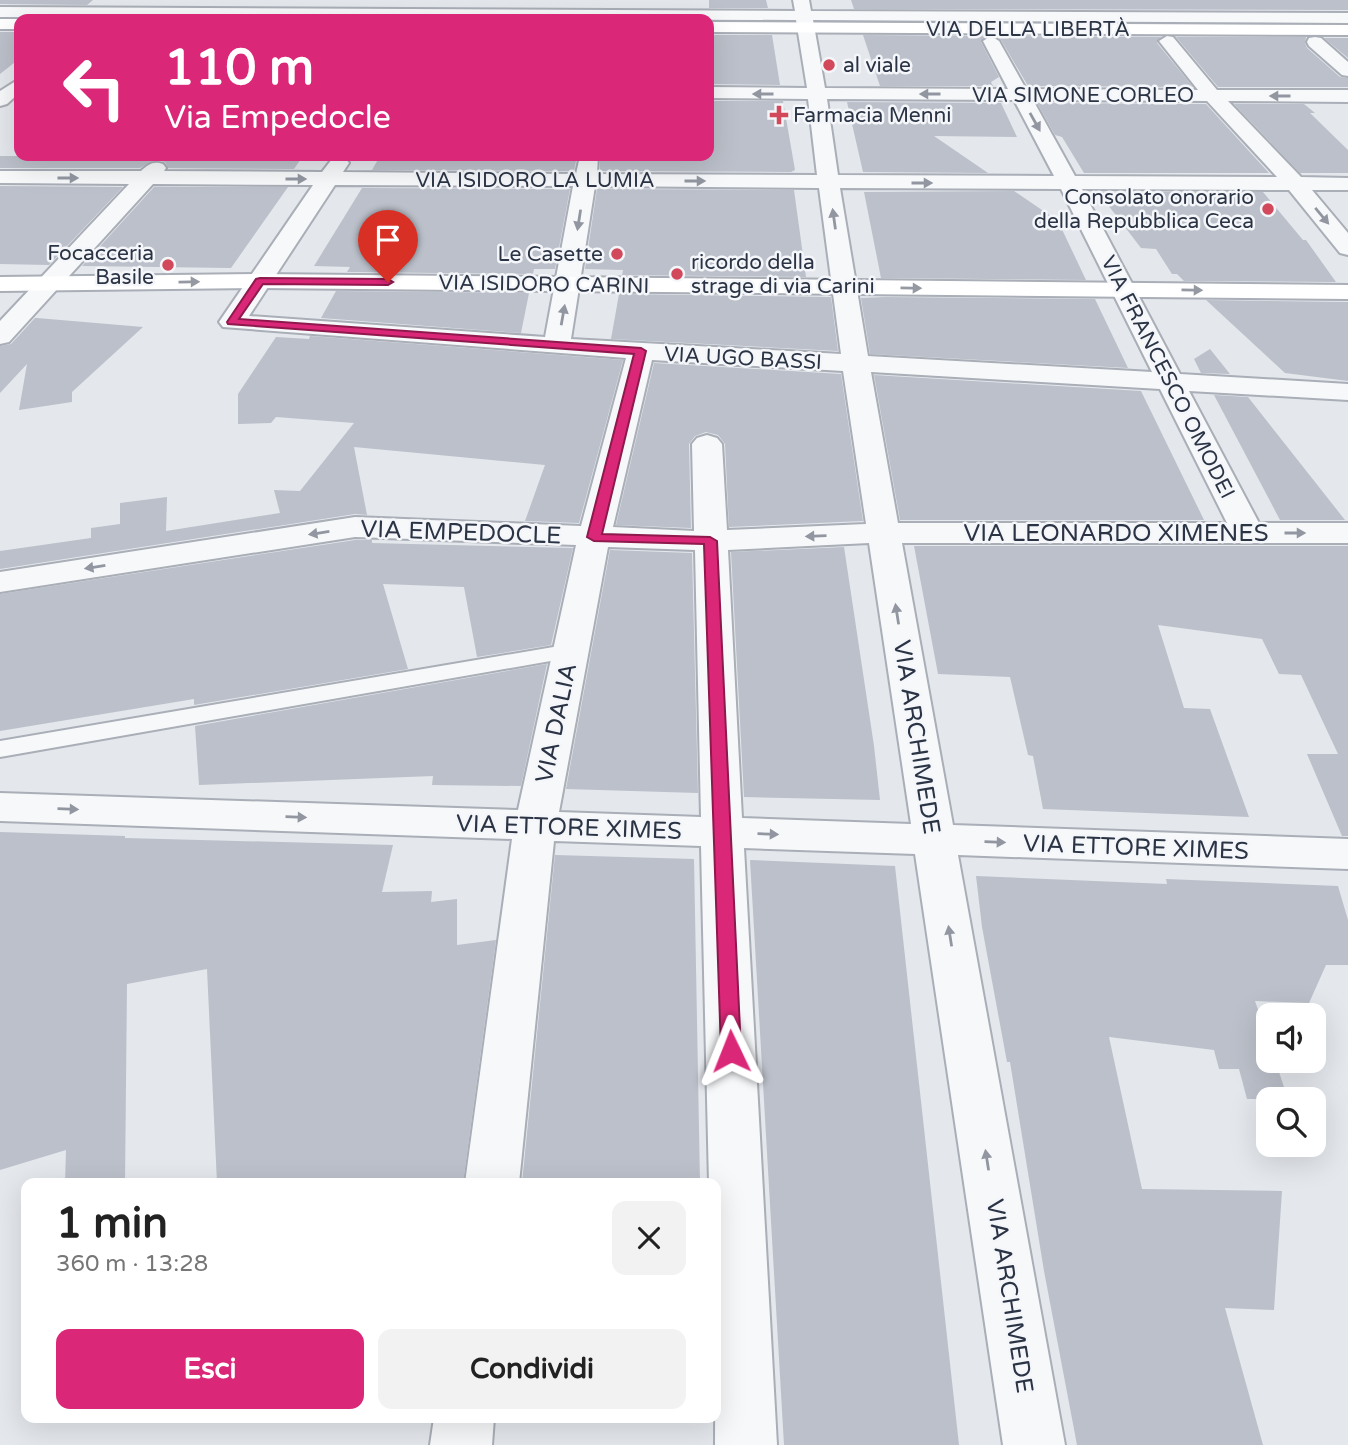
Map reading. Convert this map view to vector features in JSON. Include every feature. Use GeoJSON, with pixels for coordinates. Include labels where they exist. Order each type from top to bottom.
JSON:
{"type":"FeatureCollection","features":[{"type":"Feature","properties":{"kind":"street"},"geometry":{"type":"LineString","coordinates":[[106,12],[120,0]]}},
{"type":"Feature","properties":{"kind":"street"},"geometry":{"type":"LineString","coordinates":[[967,0],[975,16]]}},
{"type":"Feature","properties":{"kind":"street"},"geometry":{"type":"LineString","coordinates":[[1129,0],[1143,17]]}},
{"type":"Feature","properties":{"kind":"street"},"geometry":{"type":"LineString","coordinates":[[1266,0],[1286,17]]}},
{"type":"Feature","properties":{"kind":"street","name":"VIA DELLA LIBERTÀ"},"geometry":{"type":"LineString","coordinates":[[0,12],[305,6],[617,7],[711,14]]}},
{"type":"Feature","properties":{"kind":"street","name":"VIA DELLA LIBERTÀ"},"geometry":{"type":"LineString","coordinates":[[714,14],[991,41],[1348,42]]}},
{"type":"Feature","properties":{"kind":"street","name":"VIA DELLA LIBERTÀ"},"geometry":{"type":"LineString","coordinates":[[714,27],[975,16],[1348,18]]}},
{"type":"Feature","properties":{"kind":"street","name":"VIA DELLA LIBERTÀ"},"geometry":{"type":"LineString","coordinates":[[714,38],[805,21],[1348,30]]}},
{"type":"Feature","properties":{"kind":"street","name":"VIA ARCHIMEDE"},"geometry":{"type":"LineString","coordinates":[[805,21],[843,287],[1034,1445]]}},
{"type":"Feature","properties":{"kind":"street","name":"VIA FRANCESCO OMODEI"},"geometry":{"type":"LineString","coordinates":[[991,41],[1069,184],[1248,533]]}},
{"type":"Feature","properties":{"kind":"street"},"geometry":{"type":"LineString","coordinates":[[1167,41],[1212,96],[1296,184],[1348,248]]}},
{"type":"Feature","properties":{"kind":"street"},"geometry":{"type":"LineString","coordinates":[[1315,42],[1348,71]]}},
{"type":"Feature","properties":{"kind":"street","name":"VIA SIMONE CORLEO"},"geometry":{"type":"LineString","coordinates":[[714,93],[1348,96]]}},
{"type":"Feature","properties":{"kind":"street"},"geometry":{"type":"LineString","coordinates":[[0,336],[162,161]]}},
{"type":"Feature","properties":{"kind":"street"},"geometry":{"type":"LineString","coordinates":[[260,281],[341,161]]}},
{"type":"Feature","properties":{"kind":"street"},"geometry":{"type":"LineString","coordinates":[[557,346],[589,161]]}},
{"type":"Feature","properties":{"kind":"street","name":"VIA ISIDORO LA LUMIA"},"geometry":{"type":"LineString","coordinates":[[0,177],[1348,184]]}},
{"type":"Feature","properties":{"kind":"street","name":"VIA ISIDORO CARINI"},"geometry":{"type":"LineString","coordinates":[[0,284],[260,281],[1348,292]]}},
{"type":"Feature","properties":{"kind":"street","name":"VIA UGO BASSI"},"geometry":{"type":"LineString","coordinates":[[260,281],[232,322],[856,365],[1348,392]]}},
{"type":"Feature","properties":{"kind":"street","name":"VIA DALIA"},"geometry":{"type":"LineString","coordinates":[[493,1178],[535,826],[594,537],[641,351]]}},
{"type":"Feature","properties":{"kind":"street"},"geometry":{"type":"LineString","coordinates":[[707,444],[722,832],[727,1242],[746,1445]]}},
{"type":"Feature","properties":{"kind":"street","name":"VIA EMPEDOCLE"},"geometry":{"type":"LineString","coordinates":[[0,582],[355,527],[710,541],[884,533]]}},
{"type":"Feature","properties":{"kind":"street","name":"VIA LEONARDO XIMENES"},"geometry":{"type":"LineString","coordinates":[[884,533],[1348,533]]}},
{"type":"Feature","properties":{"kind":"street","name":"VIA ETTORE XIMES"},"geometry":{"type":"LineString","coordinates":[[0,807],[1348,854]]}},
{"type":"Feature","properties":{"kind":"street"},"geometry":{"type":"LineString","coordinates":[[461,1445],[463,1423]]}},
{"type":"Feature","properties":{"kind":"lane"},"geometry":{"type":"LineString","coordinates":[[0,749],[571,651]]}},
{"type":"Feature","properties":{"kind":"building"},"geometry":{"type":"Polygon","coordinates":[[[0,0],[93,0],[87,5],[0,4],[0,0]]]}},
{"type":"Feature","properties":{"kind":"building"},"geometry":{"type":"Polygon","coordinates":[[[709,0],[766,0],[768,8],[709,8],[709,0]]]}},
{"type":"Feature","properties":{"kind":"building"},"geometry":{"type":"Polygon","coordinates":[[[851,0],[1348,0],[1348,10],[854,9],[851,0]]]}},
{"type":"Feature","properties":{"kind":"building"},"geometry":{"type":"Polygon","coordinates":[[[0,32],[14,32],[14,63],[0,74],[0,32]]]}},
{"type":"Feature","properties":{"kind":"building"},"geometry":{"type":"Polygon","coordinates":[[[714,35],[772,35],[780,85],[714,84],[714,35]]]}},
{"type":"Feature","properties":{"kind":"building"},"geometry":{"type":"Polygon","coordinates":[[[863,35],[986,36],[981,42],[999,77],[991,82],[993,86],[880,86],[863,35]]]}},
{"type":"Feature","properties":{"kind":"building"},"geometry":{"type":"Polygon","coordinates":[[[996,36],[1161,37],[1157,43],[1193,87],[1028,86],[996,36]]]}},
{"type":"Feature","properties":{"kind":"building"},"geometry":{"type":"Polygon","coordinates":[[[1176,37],[1306,37],[1307,48],[1340,77],[1348,78],[1348,87],[1218,87],[1176,37]]]}},
{"type":"Feature","properties":{"kind":"building"},"geometry":{"type":"Polygon","coordinates":[[[1324,38],[1348,38],[1348,58],[1324,38]]]}},
{"type":"Feature","properties":{"kind":"building"},"geometry":{"type":"Polygon","coordinates":[[[714,101],[783,101],[795,170],[791,172],[600,171],[600,161],[714,161],[714,101]]]}},
{"type":"Feature","properties":{"kind":"building"},"geometry":{"type":"Polygon","coordinates":[[[847,102],[1001,103],[1017,137],[934,136],[988,173],[863,172],[847,102]]]}},
{"type":"Feature","properties":{"kind":"building"},"geometry":{"type":"Polygon","coordinates":[[[1037,103],[1206,104],[1269,173],[1084,173],[1062,137],[1055,135],[1037,103]]]}},
{"type":"Feature","properties":{"kind":"building"},"geometry":{"type":"Polygon","coordinates":[[[1234,104],[1304,104],[1348,150],[1348,173],[1300,173],[1234,104]]]}},
{"type":"Feature","properties":{"kind":"building"},"geometry":{"type":"Polygon","coordinates":[[[0,156],[14,156],[14,161],[155,161],[140,168],[0,168],[0,156]]]}},
{"type":"Feature","properties":{"kind":"building"},"geometry":{"type":"Polygon","coordinates":[[[161,161],[300,161],[294,169],[168,168],[165,162],[161,161]]]}},
{"type":"Feature","properties":{"kind":"building"},"geometry":{"type":"Polygon","coordinates":[[[377,161],[576,161],[574,171],[372,170],[377,161]]]}},
{"type":"Feature","properties":{"kind":"building"},"geometry":{"type":"Polygon","coordinates":[[[0,186],[123,187],[49,265],[0,264],[0,186]]]}},
{"type":"Feature","properties":{"kind":"building"},"geometry":{"type":"Polygon","coordinates":[[[154,187],[288,187],[231,268],[82,266],[154,187]]]}},
{"type":"Feature","properties":{"kind":"building"},"geometry":{"type":"Polygon","coordinates":[[[362,188],[570,189],[555,269],[534,269],[533,274],[347,272],[350,267],[314,266],[362,188]]]}},
{"type":"Feature","properties":{"kind":"building"},"geometry":{"type":"Polygon","coordinates":[[[597,189],[794,190],[806,277],[622,275],[623,270],[585,269],[597,189]]]}},
{"type":"Feature","properties":{"kind":"building"},"geometry":{"type":"Polygon","coordinates":[[[1014,191],[1058,221],[1086,280],[881,278],[864,192],[1014,191]]]}},
{"type":"Feature","properties":{"kind":"building"},"geometry":{"type":"Polygon","coordinates":[[[1098,192],[1263,192],[1303,240],[1306,240],[1336,282],[1184,281],[1177,274],[1172,274],[1156,249],[1141,248],[1098,192]]]}},
{"type":"Feature","properties":{"kind":"building"},"geometry":{"type":"Polygon","coordinates":[[[336,291],[529,293],[521,333],[321,318],[336,291]]]}},
{"type":"Feature","properties":{"kind":"building"},"geometry":{"type":"Polygon","coordinates":[[[619,294],[831,297],[838,351],[611,339],[619,294]]]}},
{"type":"Feature","properties":{"kind":"building"},"geometry":{"type":"Polygon","coordinates":[[[861,298],[1095,299],[1128,368],[870,354],[861,298]]]}},
{"type":"Feature","properties":{"kind":"building"},"geometry":{"type":"Polygon","coordinates":[[[1206,300],[1348,302],[1348,381],[1285,373],[1206,300]]]}},
{"type":"Feature","properties":{"kind":"building"},"geometry":{"type":"Polygon","coordinates":[[[35,318],[143,327],[72,392],[72,402],[19,410],[27,364],[0,393],[0,346],[11,344],[35,318]]]}},
{"type":"Feature","properties":{"kind":"building"},"geometry":{"type":"Polygon","coordinates":[[[310,336],[623,360],[579,523],[525,521],[545,465],[354,447],[367,515],[355,514],[0,569],[0,551],[91,538],[91,528],[120,524],[120,503],[167,497],[166,531],[280,513],[274,490],[300,491],[354,423],[276,417],[271,423],[238,424],[238,394],[276,337],[309,339],[310,336]]]}},
{"type":"Feature","properties":{"kind":"building"},"geometry":{"type":"Polygon","coordinates":[[[1210,349],[1230,374],[1201,373],[1194,359],[1210,349]]]}},
{"type":"Feature","properties":{"kind":"building"},"geometry":{"type":"Polygon","coordinates":[[[654,363],[841,374],[863,521],[729,527],[725,444],[718,435],[706,432],[695,436],[689,444],[691,528],[616,525],[654,363]]]}},
{"type":"Feature","properties":{"kind":"building"},"geometry":{"type":"Polygon","coordinates":[[[874,375],[1141,391],[1204,520],[900,520],[874,375]]]}},
{"type":"Feature","properties":{"kind":"building"},"geometry":{"type":"Polygon","coordinates":[[[1214,395],[1248,397],[1345,520],[1280,520],[1214,395]]]}},
{"type":"Feature","properties":{"kind":"building"},"geometry":{"type":"Polygon","coordinates":[[[355,540],[372,540],[372,543],[573,548],[551,645],[477,657],[464,587],[383,584],[408,669],[194,705],[194,699],[0,731],[0,594],[355,540]]]}},
{"type":"Feature","properties":{"kind":"building"},"geometry":{"type":"Polygon","coordinates":[[[914,546],[1348,546],[1348,836],[1342,836],[1307,754],[1338,754],[1301,675],[1279,674],[1262,639],[1158,625],[1184,708],[1210,709],[1249,817],[1043,809],[1033,756],[1028,755],[1010,677],[938,674],[914,546]]]}},
{"type":"Feature","properties":{"kind":"building"},"geometry":{"type":"Polygon","coordinates":[[[844,547],[880,800],[744,797],[731,552],[844,547]]]}},
{"type":"Feature","properties":{"kind":"building"},"geometry":{"type":"Polygon","coordinates":[[[610,550],[692,553],[698,793],[566,789],[610,550]]]}},
{"type":"Feature","properties":{"kind":"building"},"geometry":{"type":"Polygon","coordinates":[[[547,664],[521,786],[432,785],[433,776],[199,785],[195,726],[547,664]]]}},
{"type":"Feature","properties":{"kind":"building"},"geometry":{"type":"Polygon","coordinates":[[[0,832],[393,845],[382,892],[432,891],[431,902],[457,899],[457,945],[496,940],[464,1178],[217,1178],[207,969],[127,984],[125,1178],[65,1178],[66,1150],[0,1170],[0,832]]]}},
{"type":"Feature","properties":{"kind":"building"},"geometry":{"type":"Polygon","coordinates":[[[555,855],[694,859],[700,1178],[523,1178],[555,855]]]}},
{"type":"Feature","properties":{"kind":"building"},"geometry":{"type":"Polygon","coordinates":[[[750,860],[895,866],[959,1445],[784,1445],[750,860]]]}},
{"type":"Feature","properties":{"kind":"building"},"geometry":{"type":"Polygon","coordinates":[[[976,876],[1167,884],[1166,879],[1338,886],[1348,920],[1348,965],[1326,965],[1309,1003],[1255,1001],[1256,1073],[1279,1073],[1284,1087],[1256,1087],[1256,1099],[1247,1099],[1239,1069],[1219,1069],[1214,1050],[1109,1037],[1142,1189],[1282,1191],[1274,1310],[1225,1308],[1263,1445],[1077,1445],[1044,1271],[1010,1062],[1007,1062],[982,927],[976,876]]]}},
{"type":"Feature","properties":{"kind":"place","name":"al viale"},"geometry":{"type":"Point","coordinates":[829,65]}},
{"type":"Feature","properties":{"kind":"place","name":"Farmacia Menni"},"geometry":{"type":"Point","coordinates":[779,115]}},
{"type":"Feature","properties":{"kind":"place","name":"Consolato onorario della Repubblica Ceca"},"geometry":{"type":"Point","coordinates":[1268,209]}},
{"type":"Feature","properties":{"kind":"place","name":"Le Casette"},"geometry":{"type":"Point","coordinates":[617,254]}},
{"type":"Feature","properties":{"kind":"place","name":"Focacceria Basile"},"geometry":{"type":"Point","coordinates":[168,265]}},
{"type":"Feature","properties":{"kind":"place","name":"ricordo della strage di via Carini"},"geometry":{"type":"Point","coordinates":[677,274]}},
{"type":"Feature","properties":{"kind":"route"},"geometry":{"type":"LineString","coordinates":[[388,282],[260,281],[232,322],[641,351],[594,537],[710,541],[731,1051]]}}]}
